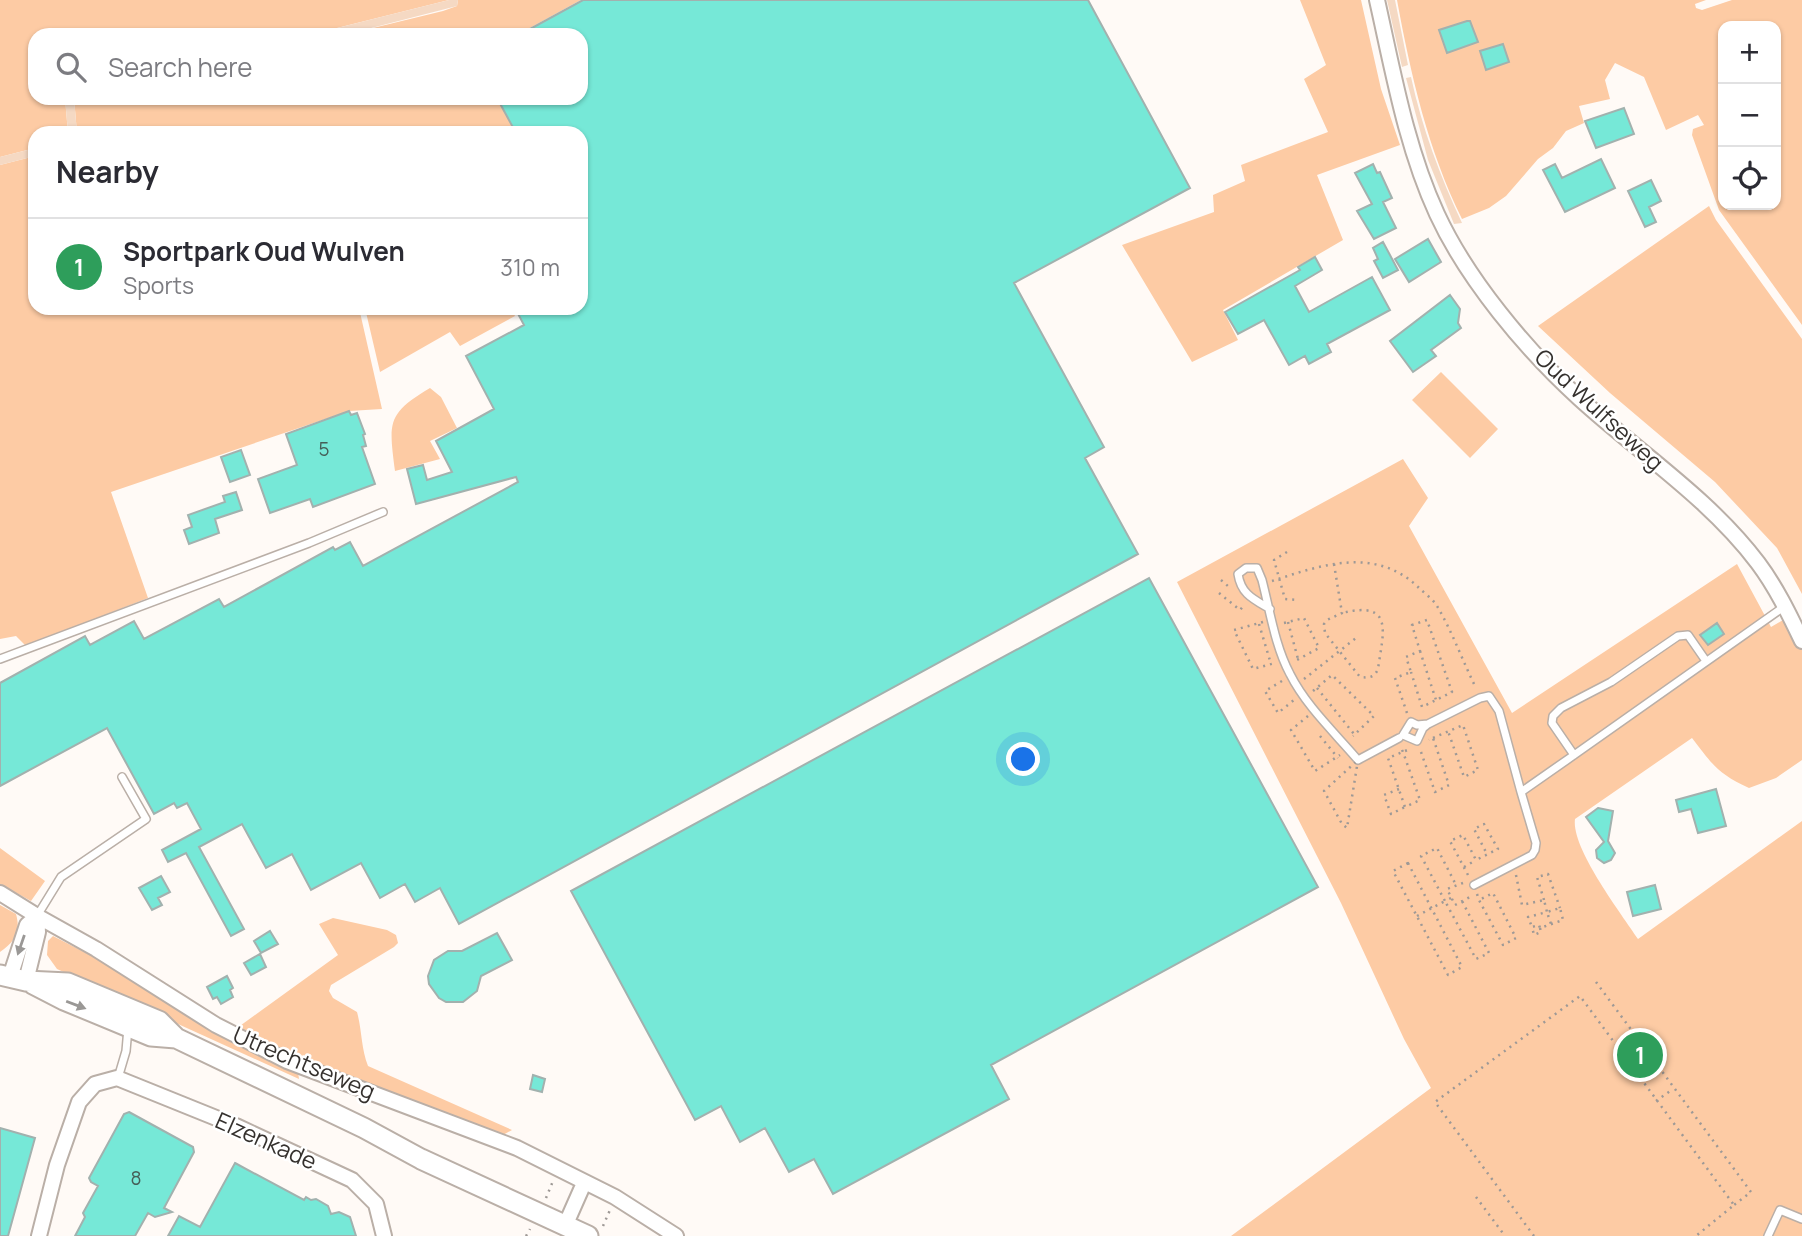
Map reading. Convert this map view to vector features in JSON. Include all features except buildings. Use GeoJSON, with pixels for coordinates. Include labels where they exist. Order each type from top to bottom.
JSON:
{"type":"FeatureCollection","features":[{"type":"Feature","properties":{"kind":"main road","name":"Utrechtseweg"},"geometry":{"type":"LineString","coordinates":[[12,977],[68,983],[159,1021],[176,1038],[588,1236]]}},
{"type":"Feature","properties":{"kind":"main road","name":"Utrechtseweg"},"geometry":{"type":"LineString","coordinates":[[12,977],[151,1036],[176,1038]]}},
{"type":"Feature","properties":{"kind":"street","name":"Oud Wulfseweg"},"geometry":{"type":"LineString","coordinates":[[1377,0],[1405,120],[1427,190],[1437,215],[1472,274],[1514,330],[1578,397],[1725,524],[1759,563],[1786,606],[1802,641]]}},
{"type":"Feature","properties":{"kind":"street","name":"Utrechtseweg"},"geometry":{"type":"LineString","coordinates":[[0,893],[96,949],[216,1025],[287,1061],[517,1149],[615,1198],[676,1236]]}},
{"type":"Feature","properties":{"kind":"street"},"geometry":{"type":"LineString","coordinates":[[12,977],[38,932],[37,916]]}},
{"type":"Feature","properties":{"kind":"street"},"geometry":{"type":"LineString","coordinates":[[39,1236],[57,1166],[79,1102],[95,1084],[117,1079]]}},
{"type":"Feature","properties":{"kind":"street","name":"Elzenkade"},"geometry":{"type":"LineString","coordinates":[[117,1079],[236,1126],[352,1180],[376,1204],[384,1236]]}},
{"type":"Feature","properties":{"kind":"street"},"geometry":{"type":"LineString","coordinates":[[565,1226],[584,1183]]}},
{"type":"Feature","properties":{"kind":"lane"},"geometry":{"type":"LineString","coordinates":[[0,659],[309,543],[383,512]]}},
{"type":"Feature","properties":{"kind":"lane"},"geometry":{"type":"LineString","coordinates":[[1270,609],[1240,586],[1238,574],[1246,568],[1257,568],[1263,584],[1270,609],[1273,622],[1285,663],[1296,685],[1358,760],[1399,738]]}},
{"type":"Feature","properties":{"kind":"lane"},"geometry":{"type":"LineString","coordinates":[[1521,792],[1786,606]]}},
{"type":"Feature","properties":{"kind":"lane"},"geometry":{"type":"LineString","coordinates":[[1574,755],[1552,723],[1553,716],[1561,708],[1611,682],[1684,634],[1688,635],[1706,661]]}},
{"type":"Feature","properties":{"kind":"lane"},"geometry":{"type":"LineString","coordinates":[[1428,724],[1417,725],[1411,722],[1403,735],[1418,743],[1423,727],[1480,698],[1489,696],[1499,711],[1535,850],[1532,856],[1474,885]]}},
{"type":"Feature","properties":{"kind":"lane"},"geometry":{"type":"LineString","coordinates":[[37,916],[61,877],[146,819],[122,777]]}},
{"type":"Feature","properties":{"kind":"lane"},"geometry":{"type":"LineString","coordinates":[[117,1079],[126,1051],[128,1026],[124,1006]]}},
{"type":"Feature","properties":{"kind":"lane"},"geometry":{"type":"LineString","coordinates":[[1768,1236],[1780,1210],[1802,1219]]}},
{"type":"Feature","properties":{"kind":"path"},"geometry":{"type":"LineString","coordinates":[[1287,552],[1274,560],[1285,599],[1299,600]]}},
{"type":"Feature","properties":{"kind":"path"},"geometry":{"type":"LineString","coordinates":[[1263,584],[1345,561],[1368,562],[1394,571],[1411,581],[1436,604],[1480,698]]}},
{"type":"Feature","properties":{"kind":"path"},"geometry":{"type":"LineString","coordinates":[[1334,564],[1342,613]]}},
{"type":"Feature","properties":{"kind":"path"},"geometry":{"type":"LineString","coordinates":[[1219,593],[1240,610],[1251,597]]}},
{"type":"Feature","properties":{"kind":"path"},"geometry":{"type":"LineString","coordinates":[[1366,610],[1376,612],[1382,617],[1384,625],[1378,669],[1369,678],[1360,677],[1325,633],[1324,624],[1327,620],[1342,613],[1366,610]]}},
{"type":"Feature","properties":{"kind":"path"},"geometry":{"type":"LineString","coordinates":[[1304,618],[1319,648],[1298,659],[1253,669],[1234,630],[1273,622],[1304,618]]}},
{"type":"Feature","properties":{"kind":"path"},"geometry":{"type":"LineString","coordinates":[[1408,714],[1422,706],[1436,700],[1452,692],[1427,620],[1412,625],[1436,700]]}},
{"type":"Feature","properties":{"kind":"path"},"geometry":{"type":"LineString","coordinates":[[1288,622],[1298,659]]}},
{"type":"Feature","properties":{"kind":"path"},"geometry":{"type":"LineString","coordinates":[[1259,624],[1271,664]]}},
{"type":"Feature","properties":{"kind":"path"},"geometry":{"type":"LineString","coordinates":[[1296,685],[1356,638]]}},
{"type":"Feature","properties":{"kind":"path"},"geometry":{"type":"LineString","coordinates":[[1418,743],[1435,792],[1449,785],[1405,657],[1420,651]]}},
{"type":"Feature","properties":{"kind":"path"},"geometry":{"type":"LineString","coordinates":[[1410,672],[1395,678],[1411,722]]}},
{"type":"Feature","properties":{"kind":"path"},"geometry":{"type":"LineString","coordinates":[[1291,676],[1265,691],[1278,713],[1332,675],[1374,716],[1355,734],[1347,747],[1315,771],[1291,730],[1316,710]]}},
{"type":"Feature","properties":{"kind":"path"},"geometry":{"type":"LineString","coordinates":[[1317,688],[1355,734]]}},
{"type":"Feature","properties":{"kind":"path"},"geometry":{"type":"LineString","coordinates":[[1405,807],[1388,758],[1463,725],[1478,770],[1464,776],[1448,732]]}},
{"type":"Feature","properties":{"kind":"path"},"geometry":{"type":"LineString","coordinates":[[1399,789],[1384,795],[1391,814],[1420,800],[1403,752]]}},
{"type":"Feature","properties":{"kind":"path"},"geometry":{"type":"LineString","coordinates":[[1358,760],[1347,828],[1342,824],[1324,791],[1358,760]]}},
{"type":"Feature","properties":{"kind":"path"},"geometry":{"type":"LineString","coordinates":[[1464,867],[1498,849],[1484,824],[1474,829],[1487,854]]}},
{"type":"Feature","properties":{"kind":"path"},"geometry":{"type":"LineString","coordinates":[[1476,860],[1463,835],[1450,841],[1474,885],[1479,900],[1503,945],[1516,938],[1493,893],[1479,900]]}},
{"type":"Feature","properties":{"kind":"path"},"geometry":{"type":"LineString","coordinates":[[1456,885],[1437,848],[1422,856],[1475,959],[1489,953],[1462,901]]}},
{"type":"Feature","properties":{"kind":"path"},"geometry":{"type":"LineString","coordinates":[[1408,863],[1431,909],[1462,967],[1448,975],[1393,871],[1408,863]]}},
{"type":"Feature","properties":{"kind":"path"},"geometry":{"type":"LineString","coordinates":[[1514,865],[1522,905]]}},
{"type":"Feature","properties":{"kind":"path"},"geometry":{"type":"LineString","coordinates":[[1540,928],[1563,920],[1548,874],[1537,877],[1551,924]]}},
{"type":"Feature","properties":{"kind":"path"},"geometry":{"type":"LineString","coordinates":[[1462,882],[1470,897],[1455,905],[1451,898],[1447,889],[1462,882]]}},
{"type":"Feature","properties":{"kind":"path"},"geometry":{"type":"LineString","coordinates":[[1417,916],[1451,898]]}},
{"type":"Feature","properties":{"kind":"path"},"geometry":{"type":"LineString","coordinates":[[1516,906],[1544,900]]}},
{"type":"Feature","properties":{"kind":"path"},"geometry":{"type":"LineString","coordinates":[[1540,928],[1541,932],[1534,935],[1528,917],[1560,908]]}},
{"type":"Feature","properties":{"kind":"path"},"geometry":{"type":"LineString","coordinates":[[1532,927],[1539,925],[1540,928]]}},
{"type":"Feature","properties":{"kind":"path"},"geometry":{"type":"LineString","coordinates":[[1596,982],[1751,1192],[1696,1236]]}},
{"type":"Feature","properties":{"kind":"path"},"geometry":{"type":"LineString","coordinates":[[1534,1236],[1434,1102],[1580,996],[1734,1205]]}},
{"type":"Feature","properties":{"kind":"path"},"geometry":{"type":"LineString","coordinates":[[1656,1101],[1674,1088]]}},
{"type":"Feature","properties":{"kind":"path"},"geometry":{"type":"LineString","coordinates":[[1476,1197],[1505,1236]]}},
{"type":"Feature","properties":{"kind":"path"},"geometry":{"type":"LineString","coordinates":[[599,1236],[615,1198]]}},
{"type":"Feature","properties":{"kind":"shaded area"},"geometry":{"type":"Polygon","coordinates":[[[0,0],[449,0],[337,28],[28,28],[28,105],[66,105],[67,126],[28,126],[28,150],[0,157],[0,0]]]}},
{"type":"Feature","properties":{"kind":"shaded area"},"geometry":{"type":"Polygon","coordinates":[[[458,0],[581,0],[530,28],[373,28],[457,6],[458,0]]]}},
{"type":"Feature","properties":{"kind":"shaded area"},"geometry":{"type":"Polygon","coordinates":[[[458,0],[457,6],[371,28],[337,28],[458,0]]]}},
{"type":"Feature","properties":{"kind":"shaded area"},"geometry":{"type":"Polygon","coordinates":[[[1300,0],[1361,0],[1381,89],[1400,145],[1317,175],[1343,240],[1223,310],[1238,340],[1192,362],[1122,245],[1214,212],[1213,195],[1245,181],[1241,165],[1328,132],[1304,79],[1326,65],[1300,0]]]}},
{"type":"Feature","properties":{"kind":"shaded area"},"geometry":{"type":"Polygon","coordinates":[[[1387,0],[1395,0],[1408,65],[1402,67],[1387,0]]]}},
{"type":"Feature","properties":{"kind":"shaded area"},"geometry":{"type":"Polygon","coordinates":[[[1397,0],[1706,0],[1695,4],[1696,8],[1702,10],[1732,0],[1802,0],[1802,325],[1719,210],[1781,210],[1781,21],[1718,21],[1718,207],[1692,135],[1693,129],[1704,125],[1698,115],[1666,130],[1644,77],[1615,63],[1605,80],[1610,99],[1579,106],[1584,123],[1566,131],[1506,196],[1489,208],[1462,219],[1439,166],[1415,84],[1397,0]]]}},
{"type":"Feature","properties":{"kind":"shaded area"},"geometry":{"type":"Polygon","coordinates":[[[1411,77],[1432,152],[1462,223],[1454,224],[1428,160],[1406,78],[1411,77]]]}},
{"type":"Feature","properties":{"kind":"shaded area"},"geometry":{"type":"Polygon","coordinates":[[[66,105],[75,105],[76,126],[67,126],[66,105]]]}},
{"type":"Feature","properties":{"kind":"shaded area"},"geometry":{"type":"Polygon","coordinates":[[[75,105],[502,105],[513,126],[76,126],[75,105]]]}},
{"type":"Feature","properties":{"kind":"shaded area"},"geometry":{"type":"Polygon","coordinates":[[[28,150],[28,158],[0,165],[0,157],[28,150]]]}},
{"type":"Feature","properties":{"kind":"shaded area"},"geometry":{"type":"Polygon","coordinates":[[[28,158],[28,315],[361,315],[382,409],[349,411],[111,492],[148,598],[26,646],[16,636],[0,639],[0,165],[28,158]]]}},
{"type":"Feature","properties":{"kind":"shaded area"},"geometry":{"type":"Polygon","coordinates":[[[1709,206],[1716,220],[1802,339],[1802,594],[1777,548],[1715,482],[1610,393],[1538,326],[1709,206]]]}},
{"type":"Feature","properties":{"kind":"shaded area"},"geometry":{"type":"Polygon","coordinates":[[[367,315],[515,316],[460,346],[450,332],[380,372],[367,315]]]}},
{"type":"Feature","properties":{"kind":"shaded area"},"geometry":{"type":"Polygon","coordinates":[[[1441,372],[1498,429],[1470,458],[1412,400],[1441,372]]]}},
{"type":"Feature","properties":{"kind":"shaded area"},"geometry":{"type":"Polygon","coordinates":[[[430,388],[441,397],[457,428],[430,441],[440,459],[395,471],[392,441],[394,421],[405,405],[430,388]]]}},
{"type":"Feature","properties":{"kind":"shaded area"},"geometry":{"type":"Polygon","coordinates":[[[1403,459],[1428,498],[1409,526],[1512,713],[1737,564],[1771,627],[1788,617],[1802,649],[1802,760],[1776,778],[1749,788],[1716,768],[1692,738],[1575,819],[1576,831],[1589,863],[1638,939],[1802,821],[1802,1236],[1231,1236],[1431,1088],[1404,1039],[1341,903],[1177,582],[1403,459]]]}},
{"type":"Feature","properties":{"kind":"shaded area"},"geometry":{"type":"Polygon","coordinates":[[[0,848],[45,881],[31,901],[0,884],[0,848]]]}},
{"type":"Feature","properties":{"kind":"shaded area"},"geometry":{"type":"Polygon","coordinates":[[[0,905],[16,914],[18,926],[13,940],[0,952],[0,905]]]}},
{"type":"Feature","properties":{"kind":"shaded area"},"geometry":{"type":"Polygon","coordinates":[[[333,918],[387,930],[396,935],[398,943],[331,985],[329,991],[333,998],[357,1012],[368,1066],[512,1130],[503,1135],[307,1061],[237,1028],[338,955],[319,924],[333,918]]]}},
{"type":"Feature","properties":{"kind":"shaded area"},"geometry":{"type":"Polygon","coordinates":[[[53,936],[92,956],[212,1029],[298,1072],[299,1079],[57,969],[47,955],[48,941],[53,936]]]}},
{"type":"Feature","properties":{"kind":"place","name":"Sportpark Oud Wulven"},"geometry":{"type":"Point","coordinates":[1640,1055]}}]}
